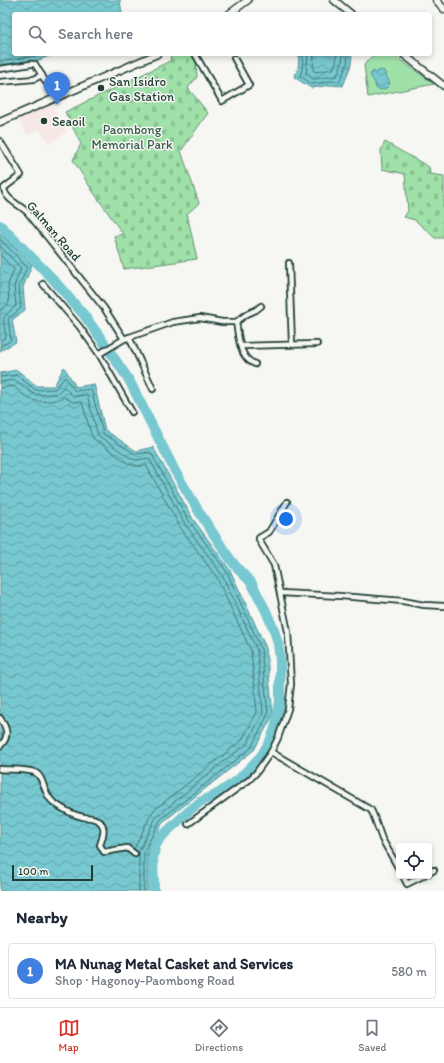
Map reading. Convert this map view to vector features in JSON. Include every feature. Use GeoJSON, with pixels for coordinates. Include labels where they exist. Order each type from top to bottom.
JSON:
{"type":"FeatureCollection","features":[{"type":"Feature","properties":{"kind":"main road"},"geometry":{"type":"LineString","coordinates":[[232,12],[248,0]]}},
{"type":"Feature","properties":{"kind":"main road"},"geometry":{"type":"LineString","coordinates":[[334,0],[349,12]]}},
{"type":"Feature","properties":{"kind":"main road"},"geometry":{"type":"LineString","coordinates":[[436,0],[444,8]]}},
{"type":"Feature","properties":{"kind":"main road"},"geometry":{"type":"LineString","coordinates":[[0,122],[152,56]]}},
{"type":"Feature","properties":{"kind":"main road"},"geometry":{"type":"LineString","coordinates":[[406,56],[444,86]]}},
{"type":"Feature","properties":{"kind":"street"},"geometry":{"type":"LineString","coordinates":[[196,56],[222,101],[249,85],[234,58]]}},
{"type":"Feature","properties":{"kind":"street"},"geometry":{"type":"LineString","coordinates":[[0,69],[35,64],[55,97]]}},
{"type":"Feature","properties":{"kind":"street"},"geometry":{"type":"LineString","coordinates":[[0,82],[34,79],[42,75]]}},
{"type":"Feature","properties":{"kind":"street","name":"Galman Road"},"geometry":{"type":"LineString","coordinates":[[0,141],[21,175],[4,188],[5,191],[12,201],[28,213],[127,338]]}},
{"type":"Feature","properties":{"kind":"street"},"geometry":{"type":"LineString","coordinates":[[289,263],[292,344]]}},
{"type":"Feature","properties":{"kind":"street"},"geometry":{"type":"LineString","coordinates":[[43,284],[79,326],[98,354],[132,412]]}},
{"type":"Feature","properties":{"kind":"street"},"geometry":{"type":"LineString","coordinates":[[98,354],[127,338],[174,322],[200,318],[222,322],[236,322],[262,306]]}},
{"type":"Feature","properties":{"kind":"street"},"geometry":{"type":"LineString","coordinates":[[236,322],[243,353],[248,361],[256,364]]}},
{"type":"Feature","properties":{"kind":"street"},"geometry":{"type":"LineString","coordinates":[[127,338],[153,389]]}},
{"type":"Feature","properties":{"kind":"street"},"geometry":{"type":"LineString","coordinates":[[241,346],[317,344]]}},
{"type":"Feature","properties":{"kind":"street"},"geometry":{"type":"LineString","coordinates":[[188,824],[249,780],[256,773],[272,752],[285,719],[291,684],[288,632],[274,565],[259,538],[269,532],[287,502]]}},
{"type":"Feature","properties":{"kind":"street"},"geometry":{"type":"LineString","coordinates":[[280,593],[340,596],[444,606]]}},
{"type":"Feature","properties":{"kind":"street"},"geometry":{"type":"LineString","coordinates":[[0,718],[5,725],[6,733],[5,741],[0,746]]}},
{"type":"Feature","properties":{"kind":"street"},"geometry":{"type":"LineString","coordinates":[[272,752],[370,810],[373,814],[382,839],[396,864]]}},
{"type":"Feature","properties":{"kind":"street"},"geometry":{"type":"LineString","coordinates":[[0,769],[34,772],[40,776],[47,797],[54,803],[74,814],[93,818],[99,822],[103,827],[104,833],[100,845],[104,852],[127,848],[135,854]]}},
{"type":"Feature","properties":{"kind":"street"},"geometry":{"type":"LineString","coordinates":[[405,879],[408,884],[417,879]]}},
{"type":"Feature","properties":{"kind":"shaded area"},"geometry":{"type":"Polygon","coordinates":[[[51,103],[67,132],[49,143],[40,129],[27,135],[18,118],[51,103]]]}},
{"type":"Feature","properties":{"kind":"green space","name":"Paombong Memorial Park"},"geometry":{"type":"Polygon","coordinates":[[[171,56],[193,56],[196,60],[197,77],[188,88],[208,113],[181,151],[199,203],[187,214],[197,259],[124,269],[114,236],[123,234],[73,160],[81,144],[65,112],[170,61],[171,56]]]}},
{"type":"Feature","properties":{"kind":"green space"},"geometry":{"type":"Polygon","coordinates":[[[372,56],[395,56],[434,84],[368,97],[364,65],[372,56]]]}},
{"type":"Feature","properties":{"kind":"green space"},"geometry":{"type":"Polygon","coordinates":[[[385,142],[429,167],[430,174],[444,176],[444,238],[435,238],[415,220],[404,217],[408,211],[405,174],[382,169],[381,150],[385,142]]]}},
{"type":"Feature","properties":{"kind":"water"},"geometry":{"type":"Polygon","coordinates":[[[0,0],[120,0],[122,12],[12,12],[12,56],[50,56],[39,60],[0,65],[0,0]]]}},
{"type":"Feature","properties":{"kind":"water"},"geometry":{"type":"Polygon","coordinates":[[[299,56],[352,56],[351,65],[343,86],[331,85],[311,88],[294,77],[298,69],[299,56]]]}},
{"type":"Feature","properties":{"kind":"water"},"geometry":{"type":"Polygon","coordinates":[[[381,70],[384,71],[390,83],[388,87],[381,90],[376,88],[370,75],[374,71],[376,73],[381,70]]]}},
{"type":"Feature","properties":{"kind":"water"},"geometry":{"type":"Polygon","coordinates":[[[0,233],[32,265],[23,287],[25,310],[12,320],[16,342],[0,351],[0,233]]]}},
{"type":"Feature","properties":{"kind":"water"},"geometry":{"type":"Polygon","coordinates":[[[64,367],[76,387],[94,384],[105,430],[136,451],[153,447],[193,519],[230,570],[266,648],[273,715],[254,750],[163,822],[148,853],[148,891],[0,891],[0,373],[17,370],[37,386],[54,386],[64,367]]]}},
{"type":"Feature","properties":{"kind":"waterway"},"geometry":{"type":"LineString","coordinates":[[0,225],[51,277],[84,315],[129,380],[175,471],[201,515],[228,556],[251,582],[266,611],[278,644],[280,659],[280,701],[275,729],[270,741],[261,756],[239,779],[219,793],[200,802],[160,838],[155,847],[153,858],[154,891]]}},
{"type":"Feature","properties":{"kind":"waterway"},"geometry":{"type":"LineString","coordinates":[[147,856],[153,858]]}},
{"type":"Feature","properties":{"kind":"place","name":"San Isidro Gas Station"},"geometry":{"type":"Point","coordinates":[101,88]}},
{"type":"Feature","properties":{"kind":"place","name":"MA Nunag Metal Casket and Services"},"geometry":{"type":"Point","coordinates":[57,105]}},
{"type":"Feature","properties":{"kind":"place","name":"Seaoil"},"geometry":{"type":"Point","coordinates":[44,121]}}]}
